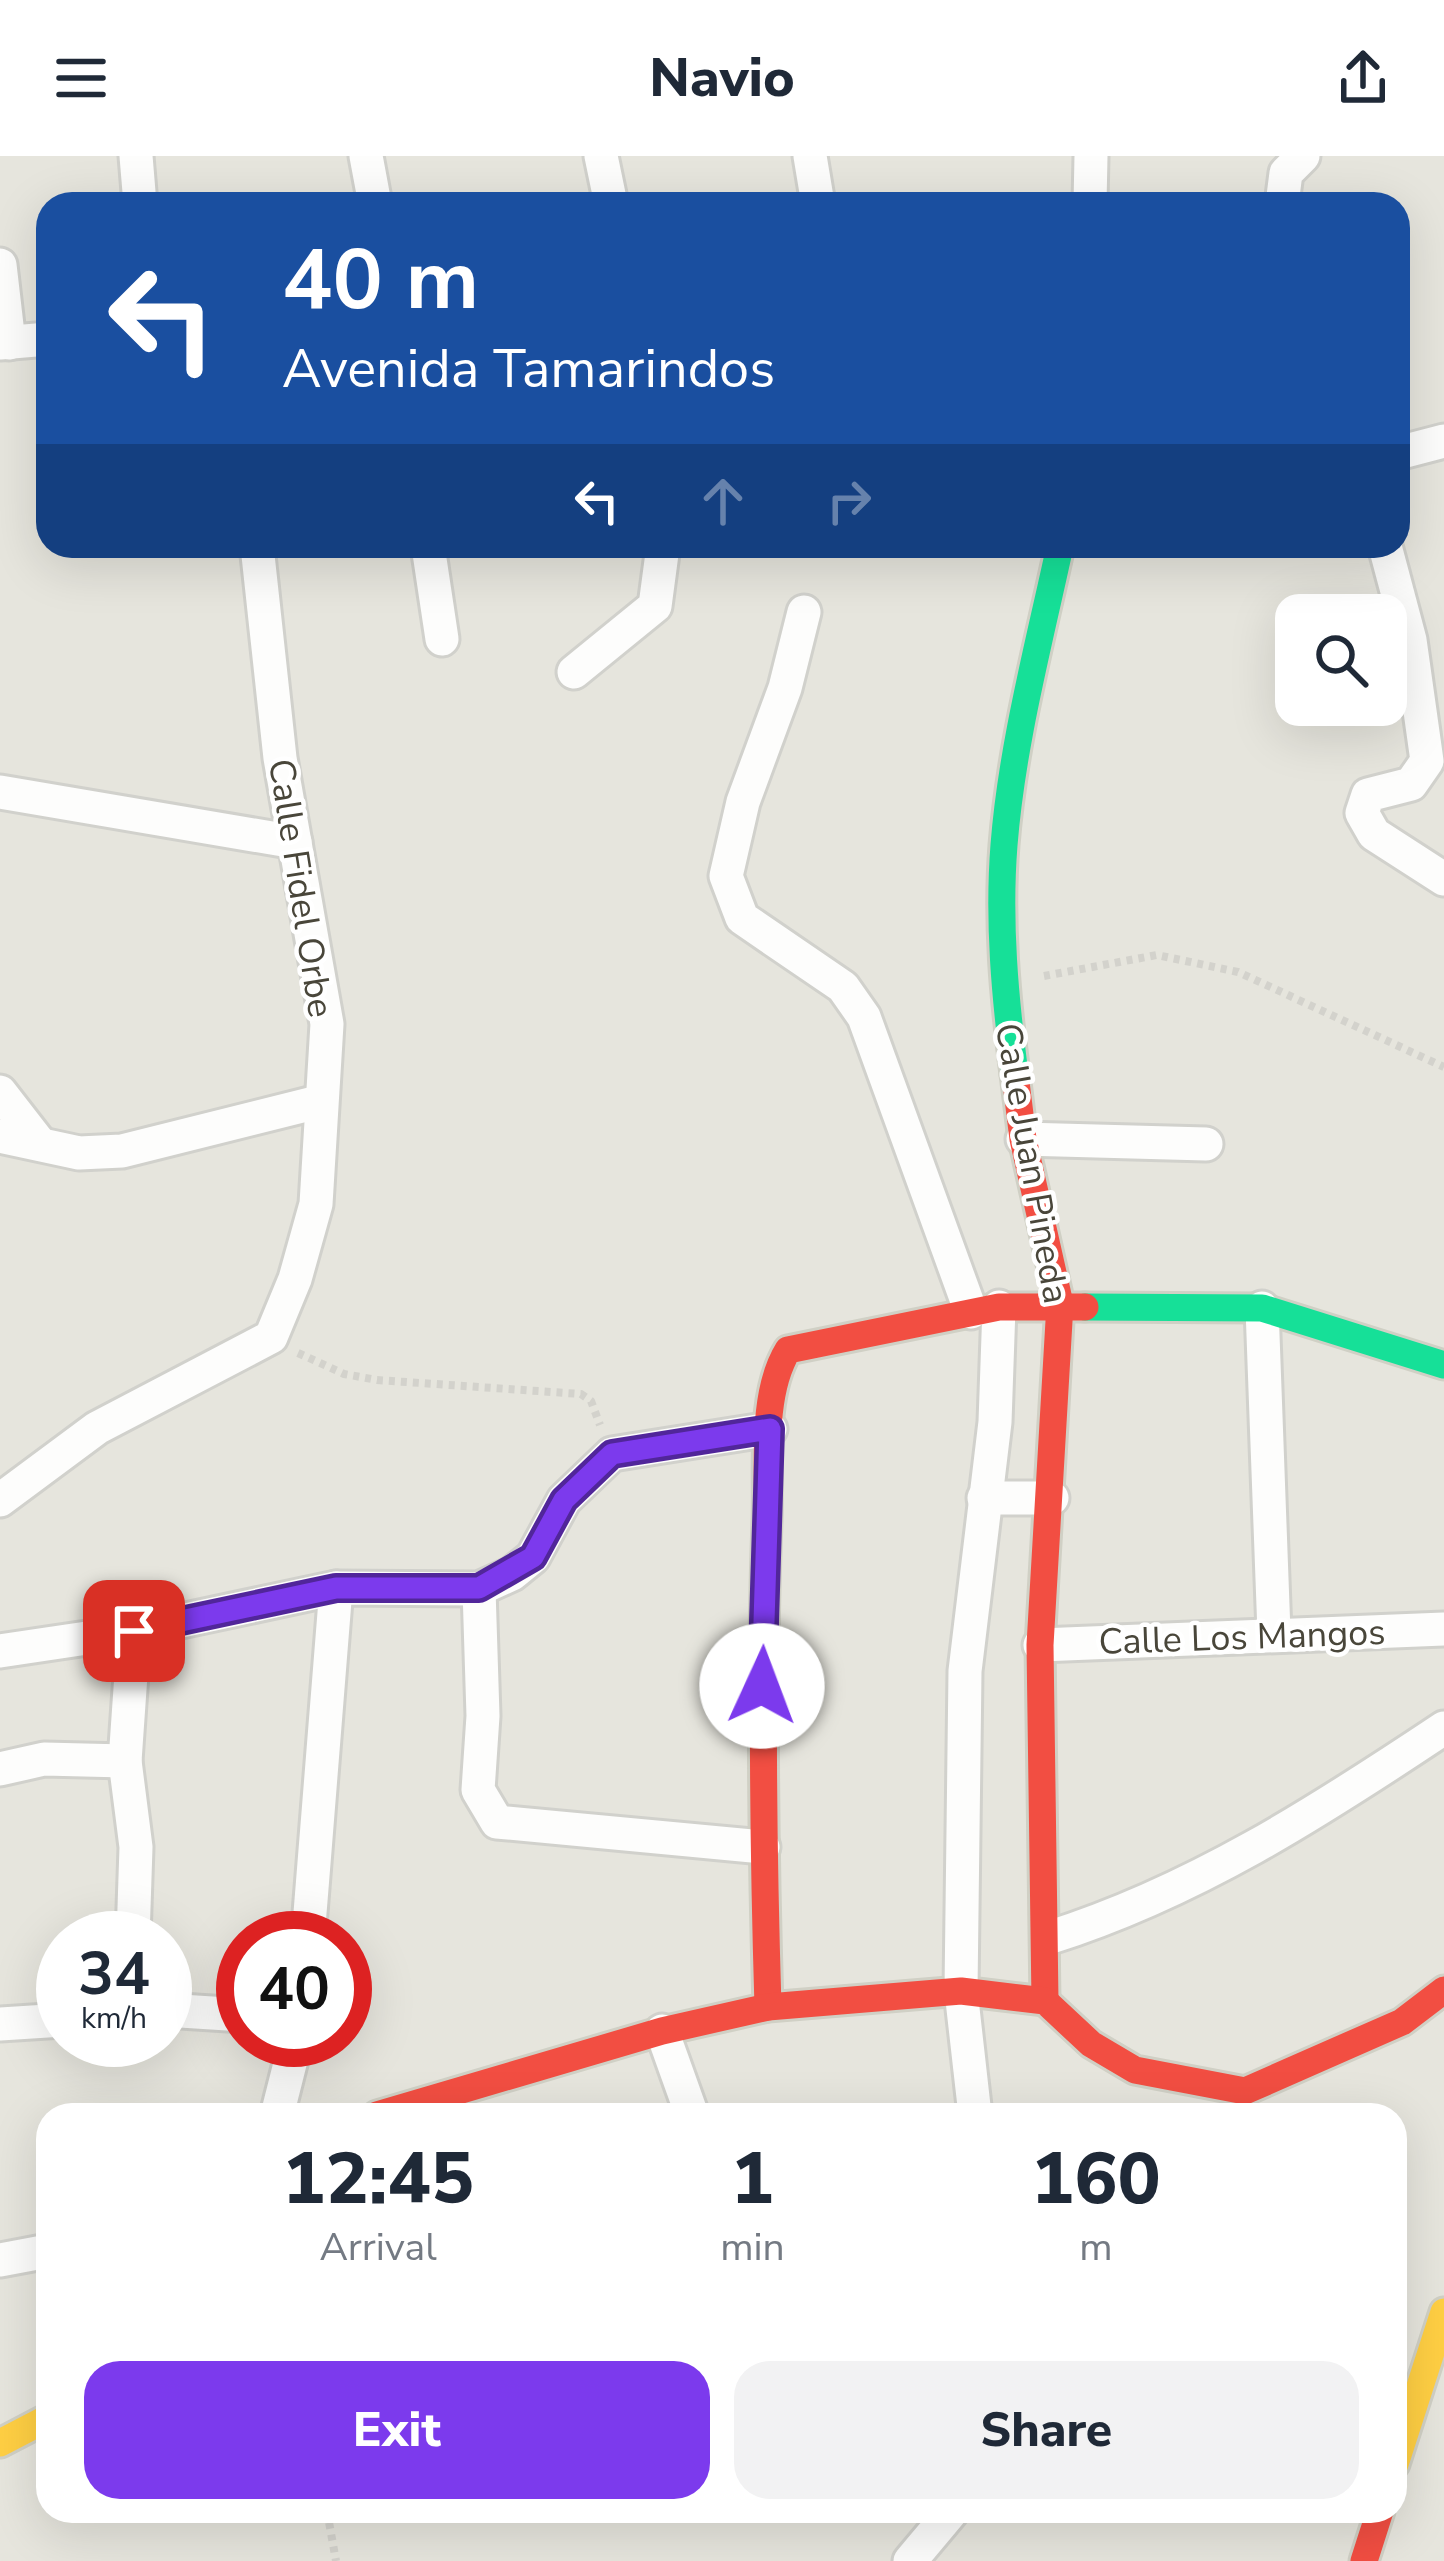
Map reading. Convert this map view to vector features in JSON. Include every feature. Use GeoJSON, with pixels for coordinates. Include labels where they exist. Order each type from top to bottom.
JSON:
{"type":"FeatureCollection","features":[{"type":"Feature","properties":{"kind":"street"},"geometry":{"type":"LineString","coordinates":[[136,156],[139,192]]}},
{"type":"Feature","properties":{"kind":"street"},"geometry":{"type":"LineString","coordinates":[[366,156],[373,192]]}},
{"type":"Feature","properties":{"kind":"street"},"geometry":{"type":"LineString","coordinates":[[601,156],[608,192]]}},
{"type":"Feature","properties":{"kind":"street"},"geometry":{"type":"LineString","coordinates":[[810,156],[816,192]]}},
{"type":"Feature","properties":{"kind":"street"},"geometry":{"type":"LineString","coordinates":[[1090,192],[1091,156]]}},
{"type":"Feature","properties":{"kind":"street"},"geometry":{"type":"LineString","coordinates":[[0,265],[4,343],[36,341]]}},
{"type":"Feature","properties":{"kind":"street"},"geometry":{"type":"LineString","coordinates":[[1410,450],[1444,441]]}},
{"type":"Feature","properties":{"kind":"street","name":"Calle Fidel Orbe"},"geometry":{"type":"LineString","coordinates":[[259,558],[295,842],[327,1024],[318,1102],[316,1204],[296,1279],[271,1337]]}},
{"type":"Feature","properties":{"kind":"street"},"geometry":{"type":"LineString","coordinates":[[430,558],[442,639]]}},
{"type":"Feature","properties":{"kind":"street"},"geometry":{"type":"LineString","coordinates":[[574,672],[655,606],[663,558]]}},
{"type":"Feature","properties":{"kind":"street","name":"Calle Juan Pineda"},"geometry":{"type":"LineString","coordinates":[[1045,2001],[1048,1938],[1040,1645],[1060,1304],[1023,1139],[1004,984],[1004,844],[1025,706],[1064,558]]}},
{"type":"Feature","properties":{"kind":"street"},"geometry":{"type":"LineString","coordinates":[[1388,558],[1410,640],[1427,760],[1411,784],[1369,795],[1362,813],[1375,834],[1444,880]]}},
{"type":"Feature","properties":{"kind":"street"},"geometry":{"type":"LineString","coordinates":[[804,612],[785,688],[743,802],[727,876],[742,918],[843,987],[864,1017],[985,1310],[995,1422],[964,1671],[962,1990],[974,2103]]}},
{"type":"Feature","properties":{"kind":"street"},"geometry":{"type":"LineString","coordinates":[[0,792],[295,842]]}},
{"type":"Feature","properties":{"kind":"street"},"geometry":{"type":"LineString","coordinates":[[0,1092],[38,1141]]}},
{"type":"Feature","properties":{"kind":"street"},"geometry":{"type":"LineString","coordinates":[[0,1136],[79,1153],[122,1151],[318,1102]]}},
{"type":"Feature","properties":{"kind":"street"},"geometry":{"type":"LineString","coordinates":[[1023,1139],[1207,1144]]}},
{"type":"Feature","properties":{"kind":"street"},"geometry":{"type":"LineString","coordinates":[[768,2007],[760,1727],[770,1429],[780,1363],[788,1350],[985,1310],[1060,1304],[1262,1308],[1330,1325],[1444,1365]]}},
{"type":"Feature","properties":{"kind":"street"},"geometry":{"type":"LineString","coordinates":[[1262,1308],[1274,1633]]}},
{"type":"Feature","properties":{"kind":"street"},"geometry":{"type":"LineString","coordinates":[[0,1500],[97,1428],[271,1337]]}},
{"type":"Feature","properties":{"kind":"street"},"geometry":{"type":"LineString","coordinates":[[0,1651],[134,1631],[336,1588],[479,1588],[533,1557],[564,1500],[612,1454],[770,1429]]}},
{"type":"Feature","properties":{"kind":"street"},"geometry":{"type":"LineString","coordinates":[[983,1498],[1052,1498]]}},
{"type":"Feature","properties":{"kind":"street"},"geometry":{"type":"LineString","coordinates":[[310,1911],[336,1588]]}},
{"type":"Feature","properties":{"kind":"street"},"geometry":{"type":"LineString","coordinates":[[479,1588],[483,1716],[478,1790],[497,1822],[763,1846]]}},
{"type":"Feature","properties":{"kind":"street","name":"Calle Los Mangos"},"geometry":{"type":"LineString","coordinates":[[1040,1645],[1444,1629]]}},
{"type":"Feature","properties":{"kind":"street"},"geometry":{"type":"LineString","coordinates":[[134,1631],[124,1761],[136,1847],[135,1911]]}},
{"type":"Feature","properties":{"kind":"street"},"geometry":{"type":"LineString","coordinates":[[1048,1938],[1158,1898],[1293,1828],[1444,1728]]}},
{"type":"Feature","properties":{"kind":"street"},"geometry":{"type":"LineString","coordinates":[[0,1769],[44,1759],[124,1761]]}},
{"type":"Feature","properties":{"kind":"street"},"geometry":{"type":"LineString","coordinates":[[416,2103],[662,2030],[768,2007],[962,1990],[1045,2001],[1091,2044],[1135,2070],[1204,2099],[1245,2091],[1310,2067],[1402,2022],[1444,1990]]}},
{"type":"Feature","properties":{"kind":"street"},"geometry":{"type":"LineString","coordinates":[[0,2024],[36,2022]]}},
{"type":"Feature","properties":{"kind":"street"},"geometry":{"type":"LineString","coordinates":[[662,2030],[688,2103]]}},
{"type":"Feature","properties":{"kind":"street"},"geometry":{"type":"LineString","coordinates":[[280,2103],[289,2067]]}},
{"type":"Feature","properties":{"kind":"street"},"geometry":{"type":"LineString","coordinates":[[0,2260],[36,2253]]}},
{"type":"Feature","properties":{"kind":"street"},"geometry":{"type":"LineString","coordinates":[[1407,2427],[1444,2312]]}},
{"type":"Feature","properties":{"kind":"street"},"geometry":{"type":"LineString","coordinates":[[0,2443],[36,2424]]}},
{"type":"Feature","properties":{"kind":"street"},"geometry":{"type":"LineString","coordinates":[[910,2561],[942,2523]]}},
{"type":"Feature","properties":{"kind":"street"},"geometry":{"type":"LineString","coordinates":[[1364,2561],[1376,2523]]}},
{"type":"Feature","properties":{"kind":"path"},"geometry":{"type":"LineString","coordinates":[[1004,984],[1156,955],[1238,972],[1444,1067]]}},
{"type":"Feature","properties":{"kind":"path"},"geometry":{"type":"LineString","coordinates":[[271,1337],[344,1374],[581,1394],[591,1401],[612,1454]]}},
{"type":"Feature","properties":{"kind":"path"},"geometry":{"type":"LineString","coordinates":[[329,2523],[336,2561]]}},
{"type":"Feature","properties":{"kind":"shaded area"},"geometry":{"type":"Polygon","coordinates":[[[0,156],[1444,156],[1444,2561],[0,2561],[0,156]]]}},
{"type":"Feature","properties":{"kind":"traffic: fast"},"geometry":{"type":"LineString","coordinates":[[1015,1074],[1003,960],[1004,845],[1020,732],[1057,558]]}},
{"type":"Feature","properties":{"kind":"traffic: fast"},"geometry":{"type":"LineString","coordinates":[[1085,1307],[1262,1308],[1444,1365]]}},
{"type":"Feature","properties":{"kind":"traffic: slow"},"geometry":{"type":"LineString","coordinates":[[1407,2427],[1444,2312]]}},
{"type":"Feature","properties":{"kind":"traffic: slow"},"geometry":{"type":"LineString","coordinates":[[0,2443],[36,2424]]}},
{"type":"Feature","properties":{"kind":"traffic: jam"},"geometry":{"type":"LineString","coordinates":[[1015,1074],[1023,1139],[1060,1304],[1040,1645],[1045,2001]]}},
{"type":"Feature","properties":{"kind":"traffic: jam"},"geometry":{"type":"LineString","coordinates":[[768,2007],[763,1764],[767,1456],[779,1368],[788,1350],[999,1307],[1085,1307]]}},
{"type":"Feature","properties":{"kind":"traffic: jam"},"geometry":{"type":"LineString","coordinates":[[418,2103],[662,2031],[768,2007],[961,1991],[1045,2001],[1091,2044],[1135,2070],[1245,2091],[1402,2022],[1444,1990]]}},
{"type":"Feature","properties":{"kind":"traffic: jam"},"geometry":{"type":"LineString","coordinates":[[1364,2561],[1376,2523]]}},
{"type":"Feature","properties":{"kind":"route"},"geometry":{"type":"LineString","coordinates":[[134,1631],[336,1588],[479,1588],[512,1574],[533,1557],[564,1500],[612,1454],[770,1429],[762,1686]]}}]}
